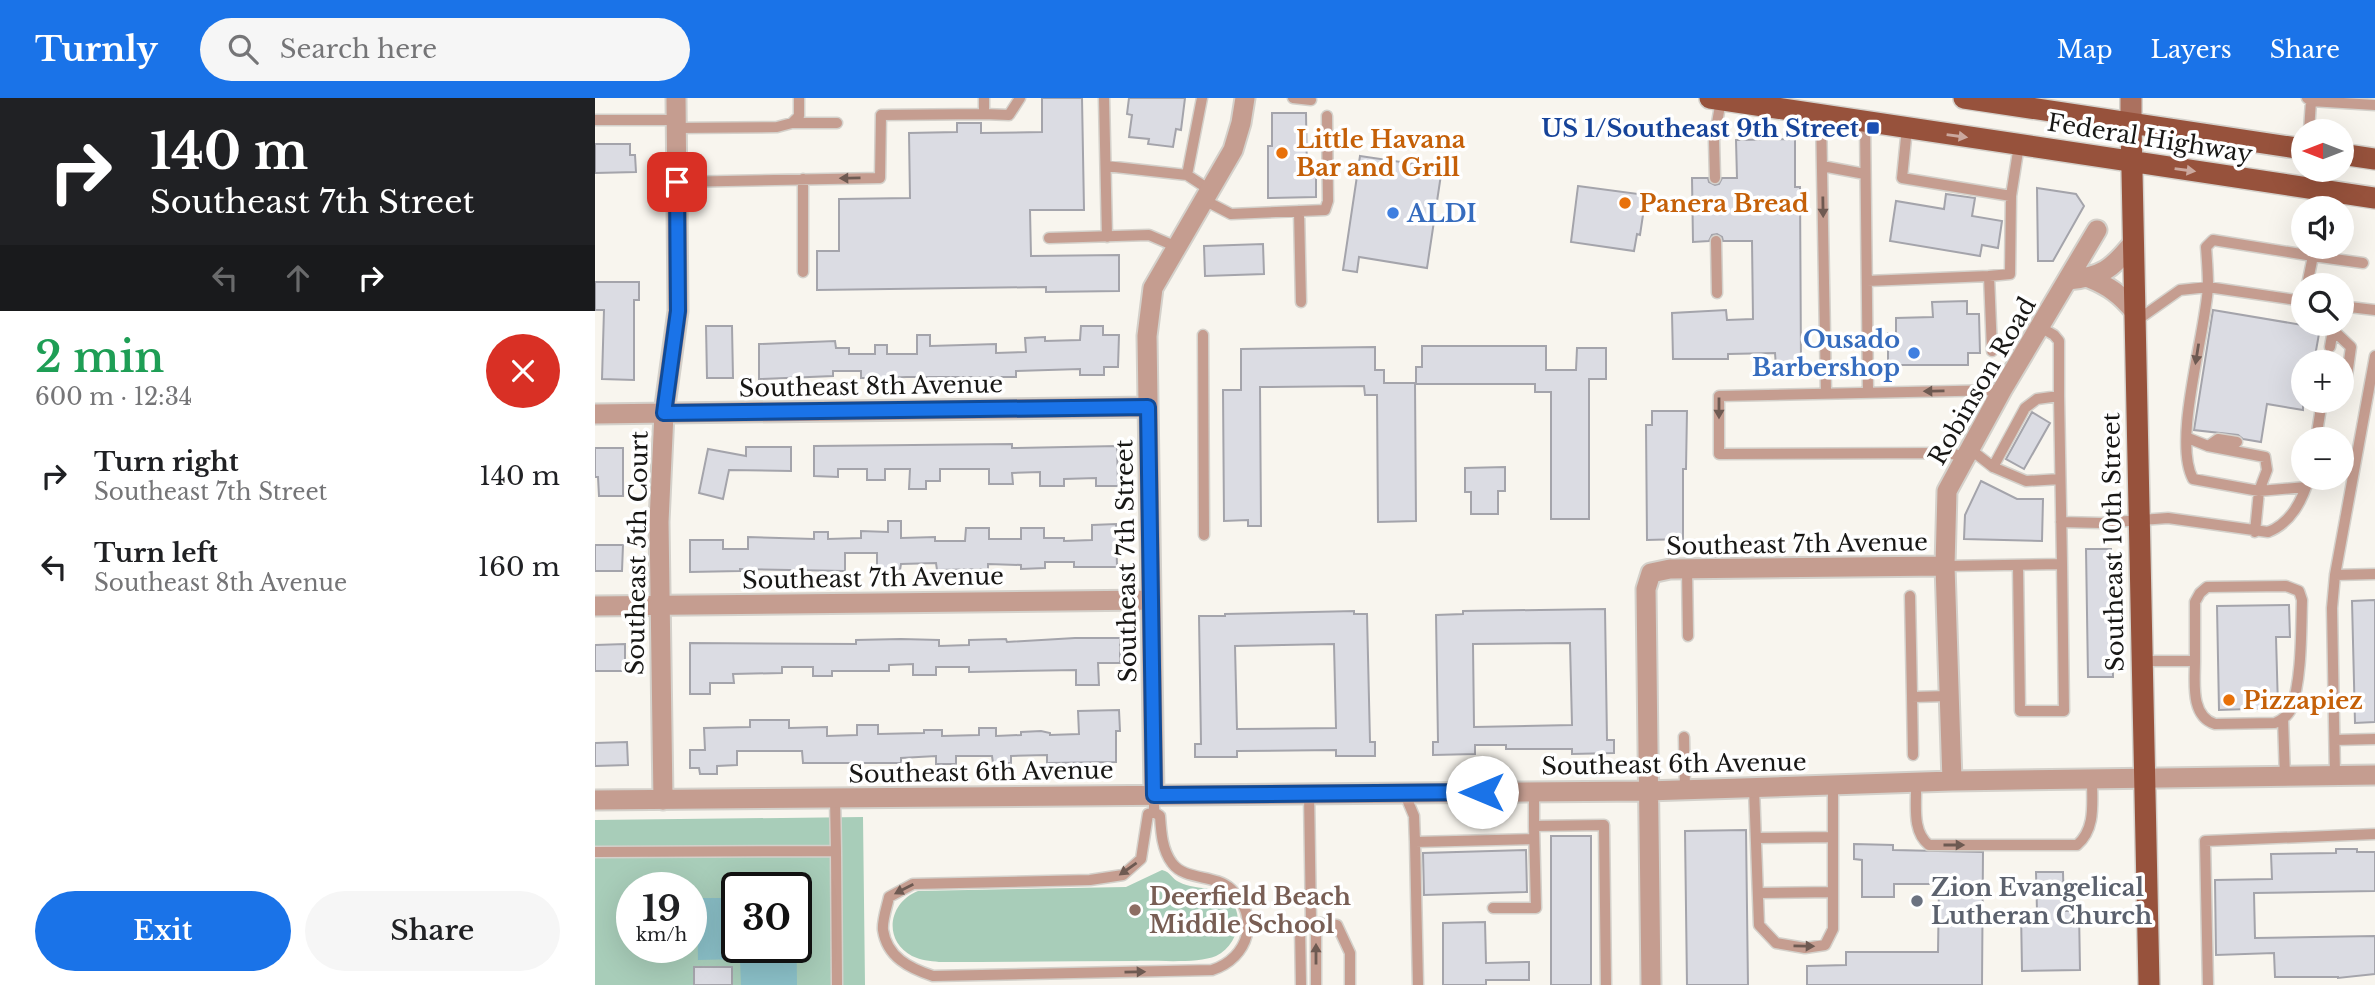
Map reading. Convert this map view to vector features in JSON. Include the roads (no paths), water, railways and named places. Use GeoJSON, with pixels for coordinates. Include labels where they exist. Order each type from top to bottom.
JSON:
{"type":"FeatureCollection","features":[{"type":"Feature","properties":{"kind":"main road","name":"Federal Highway"},"geometry":{"type":"LineString","coordinates":[[1964,98],[1996,100],[2131,124],[2291,147]]}},
{"type":"Feature","properties":{"kind":"main road","name":"Federal Highway"},"geometry":{"type":"LineString","coordinates":[[1716,99],[2375,198]]}},
{"type":"Feature","properties":{"kind":"main road","name":"Southeast 10th Street"},"geometry":{"type":"LineString","coordinates":[[2131,124],[2149,985]]}},
{"type":"Feature","properties":{"kind":"main road"},"geometry":{"type":"LineString","coordinates":[[2354,156],[2375,159]]}},
{"type":"Feature","properties":{"kind":"street","name":"Southeast 5th Court"},"geometry":{"type":"LineString","coordinates":[[663,800],[659,522],[664,413],[678,311],[676,98]]}},
{"type":"Feature","properties":{"kind":"street","name":"Southeast 7th Street"},"geometry":{"type":"LineString","coordinates":[[1154,804],[1149,308],[1153,288],[1233,150],[1245,98]]}},
{"type":"Feature","properties":{"kind":"street","name":"Southeast 10th Street"},"geometry":{"type":"LineString","coordinates":[[2131,98],[2131,124]]}},
{"type":"Feature","properties":{"kind":"street","name":"Robinson Road"},"geometry":{"type":"LineString","coordinates":[[1952,781],[1945,566],[1947,491],[2002,390],[2097,230]]}},
{"type":"Feature","properties":{"kind":"street"},"geometry":{"type":"LineString","coordinates":[[2068,280],[2089,278],[2105,272],[2133,243]]}},
{"type":"Feature","properties":{"kind":"street"},"geometry":{"type":"LineString","coordinates":[[2089,278],[2121,295],[2134,317]]}},
{"type":"Feature","properties":{"kind":"street","name":"Southeast 8th Avenue"},"geometry":{"type":"LineString","coordinates":[[595,414],[1148,407]]}},
{"type":"Feature","properties":{"kind":"street","name":"Southeast 7th Avenue"},"geometry":{"type":"LineString","coordinates":[[1647,791],[1646,589],[1651,573],[1687,568],[1945,566]]}},
{"type":"Feature","properties":{"kind":"street","name":"Southeast 7th Avenue"},"geometry":{"type":"LineString","coordinates":[[595,606],[1151,600]]}},
{"type":"Feature","properties":{"kind":"street","name":"Southeast 6th Avenue"},"geometry":{"type":"LineString","coordinates":[[595,800],[835,798],[1154,804],[1308,793],[1647,791],[1952,781],[2375,775]]}},
{"type":"Feature","properties":{"kind":"street"},"geometry":{"type":"LineString","coordinates":[[1647,791],[1651,985]]}},
{"type":"Feature","properties":{"kind":"lane"},"geometry":{"type":"LineString","coordinates":[[793,123],[799,116],[799,98]]}},
{"type":"Feature","properties":{"kind":"lane"},"geometry":{"type":"LineString","coordinates":[[984,98],[984,114]]}},
{"type":"Feature","properties":{"kind":"lane"},"geometry":{"type":"LineString","coordinates":[[677,182],[880,178],[881,115],[1009,115],[1020,98]]}},
{"type":"Feature","properties":{"kind":"lane"},"geometry":{"type":"LineString","coordinates":[[1104,98],[1107,237]]}},
{"type":"Feature","properties":{"kind":"lane"},"geometry":{"type":"LineString","coordinates":[[1187,176],[1202,98]]}},
{"type":"Feature","properties":{"kind":"lane"},"geometry":{"type":"LineString","coordinates":[[1293,98],[1311,100]]}},
{"type":"Feature","properties":{"kind":"lane"},"geometry":{"type":"LineString","coordinates":[[1715,178],[1716,99]]}},
{"type":"Feature","properties":{"kind":"lane"},"geometry":{"type":"LineString","coordinates":[[2309,119],[2309,99],[2355,101],[2375,105]]}},
{"type":"Feature","properties":{"kind":"lane"},"geometry":{"type":"LineString","coordinates":[[1821,115],[1826,393]]}},
{"type":"Feature","properties":{"kind":"lane"},"geometry":{"type":"LineString","coordinates":[[1106,166],[1187,176],[1231,214],[1325,210],[1328,201],[1327,116]]}},
{"type":"Feature","properties":{"kind":"lane"},"geometry":{"type":"LineString","coordinates":[[595,120],[777,127],[793,123],[837,122]]}},
{"type":"Feature","properties":{"kind":"lane"},"geometry":{"type":"LineString","coordinates":[[1865,122],[1868,392]]}},
{"type":"Feature","properties":{"kind":"lane"},"geometry":{"type":"LineString","coordinates":[[1907,128],[1902,178],[2011,196]]}},
{"type":"Feature","properties":{"kind":"lane"},"geometry":{"type":"LineString","coordinates":[[1867,281],[2010,274],[2011,196],[2019,145]]}},
{"type":"Feature","properties":{"kind":"lane"},"geometry":{"type":"LineString","coordinates":[[1822,166],[1865,174]]}},
{"type":"Feature","properties":{"kind":"lane"},"geometry":{"type":"LineString","coordinates":[[803,179],[803,272]]}},
{"type":"Feature","properties":{"kind":"lane"},"geometry":{"type":"LineString","coordinates":[[1299,211],[1301,302]]}},
{"type":"Feature","properties":{"kind":"lane"},"geometry":{"type":"LineString","coordinates":[[1049,238],[1149,235],[1177,247]]}},
{"type":"Feature","properties":{"kind":"lane"},"geometry":{"type":"LineString","coordinates":[[2291,252],[2213,240],[2206,247],[2208,287],[2189,406],[2187,438],[2187,468],[2193,479],[2259,491],[2291,486]]}},
{"type":"Feature","properties":{"kind":"lane"},"geometry":{"type":"LineString","coordinates":[[1716,241],[1717,293]]}},
{"type":"Feature","properties":{"kind":"lane"},"geometry":{"type":"LineString","coordinates":[[2334,259],[2363,263]]}},
{"type":"Feature","properties":{"kind":"lane"},"geometry":{"type":"LineString","coordinates":[[1989,276],[1992,351]]}},
{"type":"Feature","properties":{"kind":"lane"},"geometry":{"type":"LineString","coordinates":[[2134,317],[2180,290],[2208,287],[2291,299]]}},
{"type":"Feature","properties":{"kind":"lane"},"geometry":{"type":"LineString","coordinates":[[2354,308],[2375,310]]}},
{"type":"Feature","properties":{"kind":"lane"},"geometry":{"type":"LineString","coordinates":[[2018,565],[2020,711],[2064,711],[2059,341],[2055,335],[2040,327]]}},
{"type":"Feature","properties":{"kind":"lane"},"geometry":{"type":"LineString","coordinates":[[1203,335],[1204,534]]}},
{"type":"Feature","properties":{"kind":"lane"},"geometry":{"type":"LineString","coordinates":[[2329,347],[2331,336]]}},
{"type":"Feature","properties":{"kind":"lane"},"geometry":{"type":"LineString","coordinates":[[2341,336],[2351,350]]}},
{"type":"Feature","properties":{"kind":"lane"},"geometry":{"type":"LineString","coordinates":[[2335,776],[2335,575],[2373,385],[2375,356]]}},
{"type":"Feature","properties":{"kind":"lane"},"geometry":{"type":"LineString","coordinates":[[2002,390],[1719,396],[1719,454],[1968,453],[2026,481],[2060,479]]}},
{"type":"Feature","properties":{"kind":"lane"},"geometry":{"type":"LineString","coordinates":[[1993,467],[2025,408],[2037,399],[2059,396]]}},
{"type":"Feature","properties":{"kind":"lane"},"geometry":{"type":"LineString","coordinates":[[2187,438],[2209,446],[2265,457]]}},
{"type":"Feature","properties":{"kind":"lane"},"geometry":{"type":"LineString","coordinates":[[2209,446],[2218,439],[2237,442]]}},
{"type":"Feature","properties":{"kind":"lane"},"geometry":{"type":"LineString","coordinates":[[2255,532],[2259,491],[2267,470],[2265,457],[2258,445]]}},
{"type":"Feature","properties":{"kind":"lane"},"geometry":{"type":"LineString","coordinates":[[2061,522],[2101,523],[2168,518],[2268,532],[2282,526],[2293,514],[2304,490]]}},
{"type":"Feature","properties":{"kind":"lane"},"geometry":{"type":"LineString","coordinates":[[1945,566],[2062,564]]}},
{"type":"Feature","properties":{"kind":"lane"},"geometry":{"type":"LineString","coordinates":[[1687,568],[1688,636]]}},
{"type":"Feature","properties":{"kind":"lane"},"geometry":{"type":"LineString","coordinates":[[2335,575],[2375,574]]}},
{"type":"Feature","properties":{"kind":"lane"},"geometry":{"type":"LineString","coordinates":[[2207,587],[2294,587],[2299,591],[2302,600],[2296,682],[2290,711],[2283,719],[2275,723],[2207,722],[2197,707],[2195,661],[2196,601],[2207,587]]}},
{"type":"Feature","properties":{"kind":"lane"},"geometry":{"type":"LineString","coordinates":[[1910,596],[1913,755]]}},
{"type":"Feature","properties":{"kind":"lane"},"geometry":{"type":"LineString","coordinates":[[2142,661],[2195,661]]}},
{"type":"Feature","properties":{"kind":"lane"},"geometry":{"type":"LineString","coordinates":[[1912,697],[1949,696]]}},
{"type":"Feature","properties":{"kind":"lane"},"geometry":{"type":"LineString","coordinates":[[2283,719],[2285,777]]}},
{"type":"Feature","properties":{"kind":"lane"},"geometry":{"type":"LineString","coordinates":[[1684,737],[1685,790]]}},
{"type":"Feature","properties":{"kind":"lane"},"geometry":{"type":"LineString","coordinates":[[2335,740],[2375,738]]}},
{"type":"Feature","properties":{"kind":"lane"},"geometry":{"type":"LineString","coordinates":[[1916,782],[1917,831],[1921,839],[1929,845],[2077,845],[2086,837],[2093,813],[2092,780]]}},
{"type":"Feature","properties":{"kind":"lane"},"geometry":{"type":"LineString","coordinates":[[1754,788],[1759,925],[1776,943],[1805,948],[1825,945],[1833,929],[1833,785]]}},
{"type":"Feature","properties":{"kind":"lane"},"geometry":{"type":"LineString","coordinates":[[1404,792],[1414,816],[1418,985]]}},
{"type":"Feature","properties":{"kind":"lane"},"geometry":{"type":"LineString","coordinates":[[1493,908],[1535,908],[1534,792]]}},
{"type":"Feature","properties":{"kind":"lane"},"geometry":{"type":"LineString","coordinates":[[1308,793],[1316,985]]}},
{"type":"Feature","properties":{"kind":"lane"},"geometry":{"type":"LineString","coordinates":[[835,798],[837,985]]}},
{"type":"Feature","properties":{"kind":"lane"},"geometry":{"type":"LineString","coordinates":[[1154,804],[1160,816],[1162,842],[1172,864],[1186,873],[1209,877],[1228,886],[1240,898],[1249,920],[1248,934],[1238,953],[1227,965],[1212,970],[933,976],[911,968],[891,952],[882,928],[889,897],[913,884],[1090,880],[1123,875],[1141,859],[1148,814],[1154,804]]}},
{"type":"Feature","properties":{"kind":"lane"},"geometry":{"type":"LineString","coordinates":[[1534,826],[1604,825],[1606,985]]}},
{"type":"Feature","properties":{"kind":"lane"},"geometry":{"type":"LineString","coordinates":[[2209,985],[2205,841],[2375,834]]}},
{"type":"Feature","properties":{"kind":"lane"},"geometry":{"type":"LineString","coordinates":[[1756,838],[1833,837]]}},
{"type":"Feature","properties":{"kind":"lane"},"geometry":{"type":"LineString","coordinates":[[1415,842],[1534,839]]}},
{"type":"Feature","properties":{"kind":"lane"},"geometry":{"type":"LineString","coordinates":[[595,852],[836,851]]}},
{"type":"Feature","properties":{"kind":"lane"},"geometry":{"type":"LineString","coordinates":[[1758,893],[1833,892]]}},
{"type":"Feature","properties":{"kind":"lane"},"geometry":{"type":"LineString","coordinates":[[1301,985],[1300,927],[1314,923],[1337,925],[1350,953],[1350,985]]}},
{"type":"Feature","properties":{"kind":"water"},"geometry":{"type":"Polygon","coordinates":[[[707,898],[721,898],[721,959],[707,960],[707,898]]]}},
{"type":"Feature","properties":{"kind":"water"},"geometry":{"type":"Polygon","coordinates":[[[740,963],[797,963],[797,985],[741,985],[740,963]]]}},
{"type":"Feature","properties":{"kind":"place","name":"US 1/Southeast 9th Street"},"geometry":{"type":"Point","coordinates":[1873,128]}},
{"type":"Feature","properties":{"kind":"place","name":"Little Havana Bar and Grill"},"geometry":{"type":"Point","coordinates":[1282,153]}},
{"type":"Feature","properties":{"kind":"place","name":"Panera Bread"},"geometry":{"type":"Point","coordinates":[1625,203]}},
{"type":"Feature","properties":{"kind":"place","name":"ALDI"},"geometry":{"type":"Point","coordinates":[1393,213]}},
{"type":"Feature","properties":{"kind":"place","name":"Ousado Barbershop"},"geometry":{"type":"Point","coordinates":[1914,353]}},
{"type":"Feature","properties":{"kind":"place","name":"Pizzapiez"},"geometry":{"type":"Point","coordinates":[2229,700]}},
{"type":"Feature","properties":{"kind":"place","name":"Zion Evangelical Lutheran Church"},"geometry":{"type":"Point","coordinates":[1917,901]}},
{"type":"Feature","properties":{"kind":"place","name":"Deerfield Beach Middle School"},"geometry":{"type":"Point","coordinates":[1135,910]}}]}
